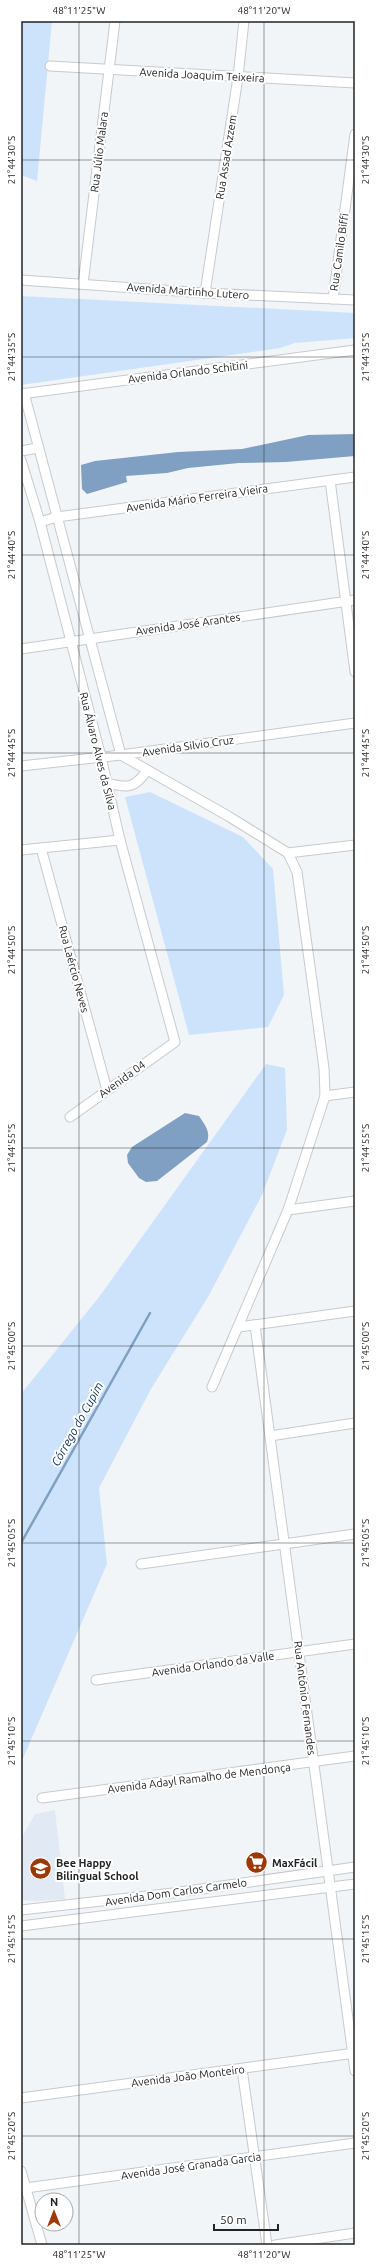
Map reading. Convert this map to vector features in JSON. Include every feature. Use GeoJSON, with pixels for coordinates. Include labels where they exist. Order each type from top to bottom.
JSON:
{"type":"FeatureCollection","features":[{"type":"Feature","properties":{"kind":"street","name":"Rua Júlio Malara"},"geometry":{"type":"LineString","coordinates":[[83,284],[116,21]]}},
{"type":"Feature","properties":{"kind":"street","name":"Rua Assad Azzem"},"geometry":{"type":"LineString","coordinates":[[205,293],[238,77],[244,21]]}},
{"type":"Feature","properties":{"kind":"street","name":"Avenida Joaquim Teixeira"},"geometry":{"type":"LineString","coordinates":[[50,66],[355,83]]}},
{"type":"Feature","properties":{"kind":"street","name":"Rua Camilo Biffi"},"geometry":{"type":"LineString","coordinates":[[333,299],[355,134]]}},
{"type":"Feature","properties":{"kind":"street","name":"Avenida Martinho Lutero"},"geometry":{"type":"LineString","coordinates":[[21,280],[205,293],[355,300]]}},
{"type":"Feature","properties":{"kind":"street","name":"Avenida Orlando Schitini"},"geometry":{"type":"LineString","coordinates":[[23,393],[355,350]]}},
{"type":"Feature","properties":{"kind":"street"},"geometry":{"type":"LineString","coordinates":[[23,393],[121,756],[288,853],[297,872],[324,1068],[325,1096],[288,1210],[212,1387]]}},
{"type":"Feature","properties":{"kind":"street"},"geometry":{"type":"LineString","coordinates":[[21,451],[38,448]]}},
{"type":"Feature","properties":{"kind":"street","name":"Rua Álvaro Alves da Silva"},"geometry":{"type":"LineString","coordinates":[[21,460],[40,522],[101,758],[120,840],[175,1042]]}},
{"type":"Feature","properties":{"kind":"street","name":"Avenida Mário Ferreira Vieira"},"geometry":{"type":"LineString","coordinates":[[40,522],[57,517],[355,477]]}},
{"type":"Feature","properties":{"kind":"street"},"geometry":{"type":"LineString","coordinates":[[330,480],[355,672]]}},
{"type":"Feature","properties":{"kind":"street","name":"Avenida José Arantes"},"geometry":{"type":"LineString","coordinates":[[21,649],[355,600]]}},
{"type":"Feature","properties":{"kind":"street","name":"Avenida Silvio Cruz"},"geometry":{"type":"LineString","coordinates":[[21,766],[121,756],[355,723]]}},
{"type":"Feature","properties":{"kind":"street"},"geometry":{"type":"LineString","coordinates":[[107,782],[120,786],[130,786],[139,782],[147,770]]}},
{"type":"Feature","properties":{"kind":"street"},"geometry":{"type":"LineString","coordinates":[[21,850],[120,840]]}},
{"type":"Feature","properties":{"kind":"street"},"geometry":{"type":"LineString","coordinates":[[288,853],[355,845]]}},
{"type":"Feature","properties":{"kind":"street","name":"Rua Laércio Neves"},"geometry":{"type":"LineString","coordinates":[[41,848],[107,1090]]}},
{"type":"Feature","properties":{"kind":"street","name":"Avenida 04"},"geometry":{"type":"LineString","coordinates":[[70,1117],[175,1042]]}},
{"type":"Feature","properties":{"kind":"street"},"geometry":{"type":"LineString","coordinates":[[325,1096],[355,1092]]}},
{"type":"Feature","properties":{"kind":"street"},"geometry":{"type":"LineString","coordinates":[[288,1210],[355,1201]]}},
{"type":"Feature","properties":{"kind":"street"},"geometry":{"type":"LineString","coordinates":[[239,1327],[355,1311]]}},
{"type":"Feature","properties":{"kind":"street","name":"Rua Antônio Fernandes"},"geometry":{"type":"LineString","coordinates":[[255,1325],[313,1763],[354,2053],[355,2071]]}},
{"type":"Feature","properties":{"kind":"street"},"geometry":{"type":"LineString","coordinates":[[270,1436],[355,1423]]}},
{"type":"Feature","properties":{"kind":"street"},"geometry":{"type":"LineString","coordinates":[[140,1564],[355,1534]]}},
{"type":"Feature","properties":{"kind":"street","name":"Avenida Orlando da Valle"},"geometry":{"type":"LineString","coordinates":[[96,1680],[355,1644]]}},
{"type":"Feature","properties":{"kind":"street","name":"Avenida Adayl Ramalho de Mendonça"},"geometry":{"type":"LineString","coordinates":[[42,1798],[313,1763],[355,1756]]}},
{"type":"Feature","properties":{"kind":"street","name":"Avenida Dom Carlos Carmelo"},"geometry":{"type":"LineString","coordinates":[[21,1910],[173,1893],[355,1866]]}},
{"type":"Feature","properties":{"kind":"street","name":"Avenida Dom Carlos Carmelo"},"geometry":{"type":"LineString","coordinates":[[21,1926],[355,1884]]}},
{"type":"Feature","properties":{"kind":"street","name":"Avenida João Monteiro"},"geometry":{"type":"LineString","coordinates":[[21,2098],[354,2053]]}},
{"type":"Feature","properties":{"kind":"street"},"geometry":{"type":"LineString","coordinates":[[242,2069],[267,2245]]}},
{"type":"Feature","properties":{"kind":"street","name":"Avenida José Granada Garcia"},"geometry":{"type":"LineString","coordinates":[[26,2188],[255,2158],[355,2142]]}},
{"type":"Feature","properties":{"kind":"street"},"geometry":{"type":"LineString","coordinates":[[21,2171],[42,2245]]}},
{"type":"Feature","properties":{"kind":"street"},"geometry":{"type":"LineString","coordinates":[[275,2245],[355,2233]]}},
{"type":"Feature","properties":{"kind":"shaded area"},"geometry":{"type":"Polygon","coordinates":[[[21,21],[52,21],[37,181],[21,175],[21,21]]]}},
{"type":"Feature","properties":{"kind":"shaded area"},"geometry":{"type":"Polygon","coordinates":[[[21,296],[355,313],[355,338],[295,343],[280,348],[21,385],[21,296]]]}},
{"type":"Feature","properties":{"kind":"shaded area"},"geometry":{"type":"Polygon","coordinates":[[[355,434],[355,456],[286,462],[239,463],[188,468],[167,473],[126,476],[127,482],[87,494],[82,489],[81,465],[95,461],[178,452],[242,449],[308,435],[355,434]]]}},
{"type":"Feature","properties":{"kind":"shaded area"},"geometry":{"type":"Polygon","coordinates":[[[150,792],[243,837],[273,869],[284,995],[268,1027],[189,1035],[125,797],[150,792]]]}},
{"type":"Feature","properties":{"kind":"shaded area"},"geometry":{"type":"Polygon","coordinates":[[[266,1064],[285,1068],[287,1130],[262,1195],[208,1297],[151,1389],[99,1488],[107,1564],[21,1763],[21,1394],[99,1297],[266,1064]]]}},
{"type":"Feature","properties":{"kind":"shaded area"},"geometry":{"type":"Polygon","coordinates":[[[185,1113],[199,1116],[208,1132],[207,1142],[157,1181],[146,1182],[139,1178],[128,1163],[127,1155],[132,1147],[185,1113]]]}},
{"type":"Feature","properties":{"kind":"shaded area","name":"Bee Happy Bilingual School"},"geometry":{"type":"Polygon","coordinates":[[[55,1810],[65,1899],[35,1901],[21,1900],[21,1839],[35,1814],[55,1810]]]}},
{"type":"Feature","properties":{"kind":"waterway","name":"Córrego do Cupim"},"geometry":{"type":"LineString","coordinates":[[21,1543],[150,1313]]}},
{"type":"Feature","properties":{"kind":"place","name":"MaxFácil"},"geometry":{"type":"Point","coordinates":[256,1863]}},
{"type":"Feature","properties":{"kind":"place","name":"Bee Happy Bilingual School"},"geometry":{"type":"Point","coordinates":[41,1869]}}]}
